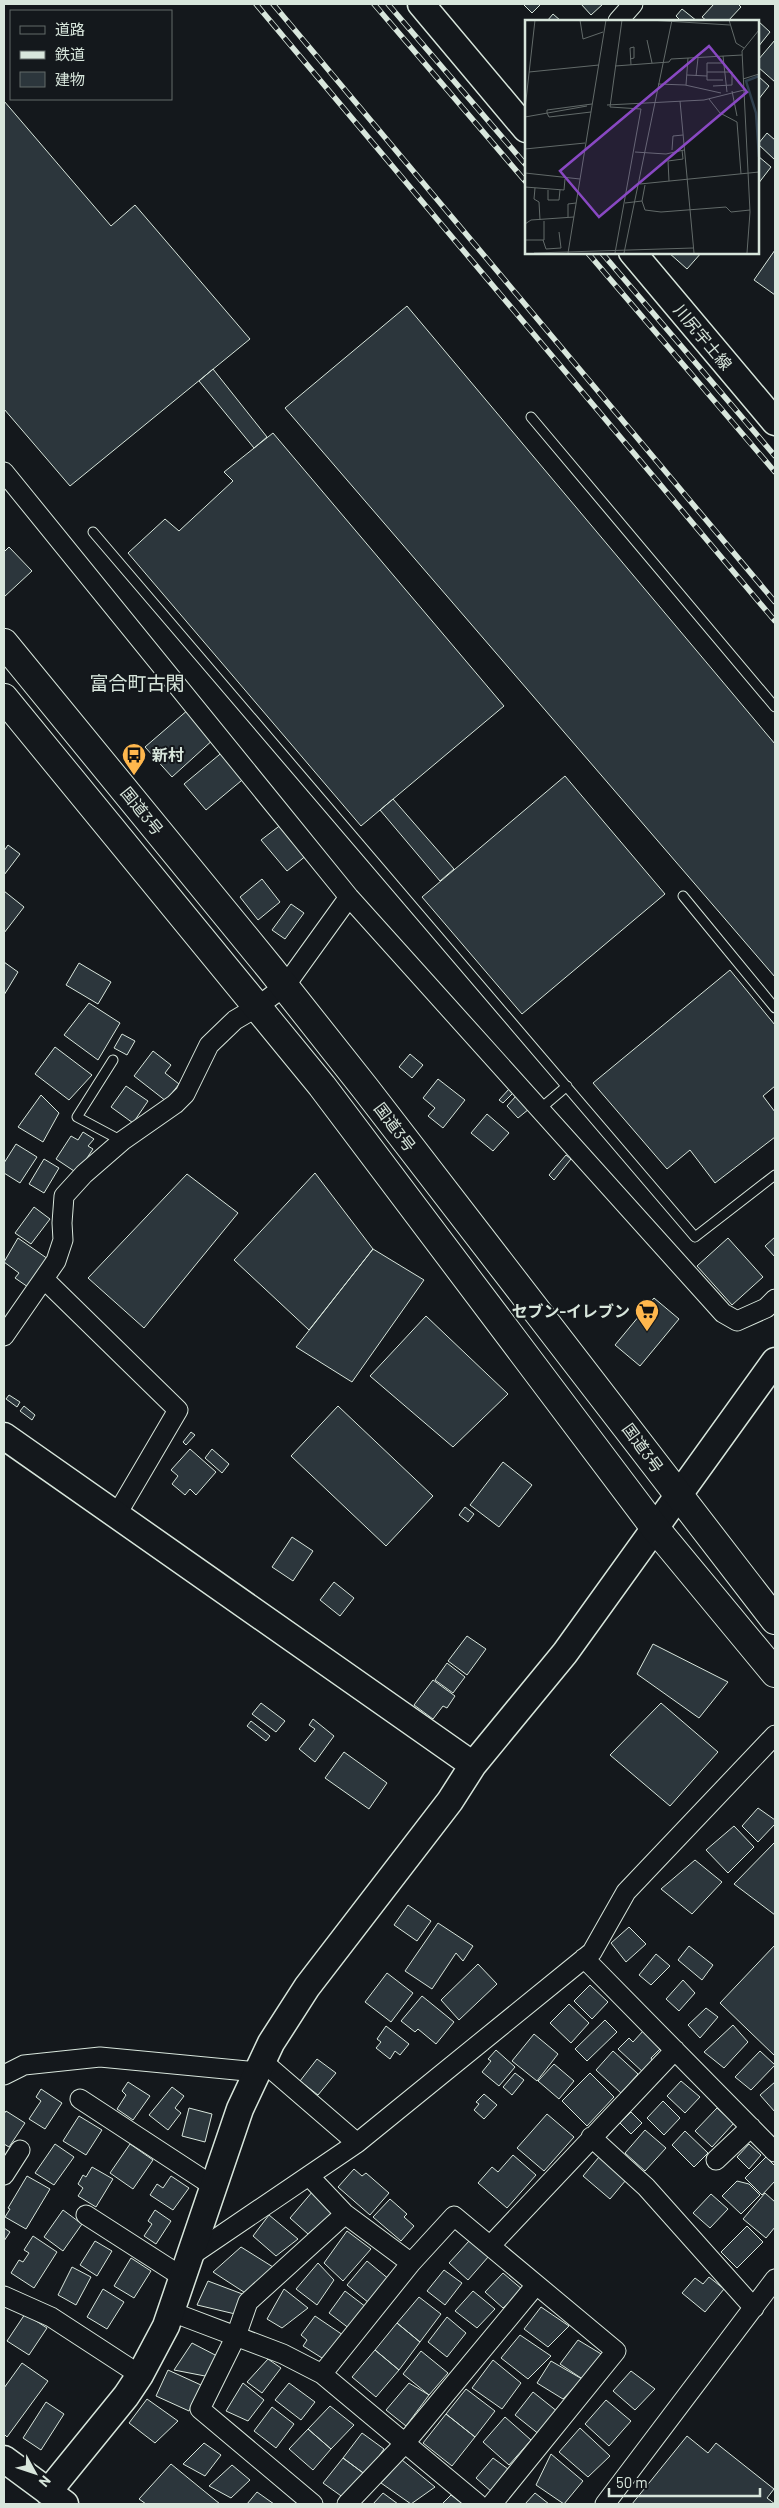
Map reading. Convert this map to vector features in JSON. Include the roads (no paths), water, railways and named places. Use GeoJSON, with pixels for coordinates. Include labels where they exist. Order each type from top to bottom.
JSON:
{"type":"FeatureCollection","features":[{"type":"Feature","properties":{"kind":"highway","name":"国道3号"},"geometry":{"type":"LineString","coordinates":[[4,643],[285,986],[635,1436],[677,1495],[775,1620]]}},
{"type":"Feature","properties":{"kind":"highway","name":"国道3号"},"geometry":{"type":"LineString","coordinates":[[4,698],[322,1086],[655,1528],[775,1674]]}},
{"type":"Feature","properties":{"kind":"street"},"geometry":{"type":"LineString","coordinates":[[421,4],[525,127]]}},
{"type":"Feature","properties":{"kind":"street"},"geometry":{"type":"LineString","coordinates":[[619,20],[633,4]]}},
{"type":"Feature","properties":{"kind":"street","name":"川尻宇土線"},"geometry":{"type":"LineString","coordinates":[[634,254],[775,422]]}},
{"type":"Feature","properties":{"kind":"street"},"geometry":{"type":"LineString","coordinates":[[4,472],[349,897],[723,1313],[737,1321],[766,1308],[775,1299]]}},
{"type":"Feature","properties":{"kind":"street"},"geometry":{"type":"LineString","coordinates":[[4,1336],[56,1261],[63,1240],[64,1196],[84,1174],[122,1141],[175,1104],[184,1094],[209,1045],[235,1020],[257,1007],[285,986],[349,897]]}},
{"type":"Feature","properties":{"kind":"street"},"geometry":{"type":"LineString","coordinates":[[44,1279],[178,1410],[117,1514]]}},
{"type":"Feature","properties":{"kind":"street"},"geometry":{"type":"LineString","coordinates":[[4,2459],[57,2498],[140,2375],[172,2312],[240,2109],[259,2066],[284,2020],[423,1837],[473,1765],[565,1653],[775,1361]]}},
{"type":"Feature","properties":{"kind":"street"},"geometry":{"type":"LineString","coordinates":[[4,1436],[473,1765]]}},
{"type":"Feature","properties":{"kind":"street"},"geometry":{"type":"LineString","coordinates":[[188,2266],[308,2176],[358,2144],[592,1952],[626,1892],[775,1735]]}},
{"type":"Feature","properties":{"kind":"street"},"geometry":{"type":"LineString","coordinates":[[584,1958],[775,2152]]}},
{"type":"Feature","properties":{"kind":"street"},"geometry":{"type":"LineString","coordinates":[[490,2246],[675,2050]]}},
{"type":"Feature","properties":{"kind":"street"},"geometry":{"type":"LineString","coordinates":[[4,2075],[24,2065],[100,2057],[259,2066],[358,2144]]}},
{"type":"Feature","properties":{"kind":"street"},"geometry":{"type":"LineString","coordinates":[[80,2099],[213,2186]]}},
{"type":"Feature","properties":{"kind":"street"},"geometry":{"type":"LineString","coordinates":[[716,2160],[751,2127]]}},
{"type":"Feature","properties":{"kind":"street"},"geometry":{"type":"LineString","coordinates":[[592,2137],[646,2187],[754,2308]]}},
{"type":"Feature","properties":{"kind":"street"},"geometry":{"type":"LineString","coordinates":[[4,2174],[20,2150]]}},
{"type":"Feature","properties":{"kind":"street"},"geometry":{"type":"LineString","coordinates":[[308,2176],[345,2214],[412,2263]]}},
{"type":"Feature","properties":{"kind":"street"},"geometry":{"type":"LineString","coordinates":[[313,2504],[200,2409],[236,2336],[248,2302],[345,2214]]}},
{"type":"Feature","properties":{"kind":"street"},"geometry":{"type":"LineString","coordinates":[[86,2215],[188,2266]]}},
{"type":"Feature","properties":{"kind":"street"},"geometry":{"type":"LineString","coordinates":[[322,2374],[412,2263],[454,2216],[616,2351],[492,2504]]}},
{"type":"Feature","properties":{"kind":"street"},"geometry":{"type":"LineString","coordinates":[[605,2504],[775,2279]]}},
{"type":"Feature","properties":{"kind":"street"},"geometry":{"type":"LineString","coordinates":[[347,2504],[404,2443],[536,2285]]}},
{"type":"Feature","properties":{"kind":"street"},"geometry":{"type":"LineString","coordinates":[[4,2296],[51,2317],[140,2375]]}},
{"type":"Feature","properties":{"kind":"street"},"geometry":{"type":"LineString","coordinates":[[172,2312],[283,2354],[322,2374],[478,2504]]}},
{"type":"Feature","properties":{"kind":"lane"},"geometry":{"type":"LineString","coordinates":[[531,417],[775,707]]}},
{"type":"Feature","properties":{"kind":"lane"},"geometry":{"type":"LineString","coordinates":[[93,532],[695,1237],[775,1175]]}},
{"type":"Feature","properties":{"kind":"lane"},"geometry":{"type":"LineString","coordinates":[[683,896],[775,1008]]}},
{"type":"Feature","properties":{"kind":"lane"},"geometry":{"type":"LineString","coordinates":[[114,1060],[77,1117],[122,1141]]}},
{"type":"Feature","properties":{"kind":"lane"},"geometry":{"type":"LineString","coordinates":[[540,1109],[567,1086]]}},
{"type":"Feature","properties":{"kind":"railway"},"geometry":{"type":"LineString","coordinates":[[256,4],[775,621]]}},
{"type":"Feature","properties":{"kind":"railway"},"geometry":{"type":"LineString","coordinates":[[273,4],[775,602]]}},
{"type":"Feature","properties":{"kind":"railway"},"geometry":{"type":"LineString","coordinates":[[374,4],[525,181]]}},
{"type":"Feature","properties":{"kind":"railway"},"geometry":{"type":"LineString","coordinates":[[388,4],[525,164]]}},
{"type":"Feature","properties":{"kind":"railway"},"geometry":{"type":"LineString","coordinates":[[589,254],[775,472]]}},
{"type":"Feature","properties":{"kind":"railway"},"geometry":{"type":"LineString","coordinates":[[603,254],[775,456]]}},
{"type":"Feature","properties":{"kind":"place","name":"新村"},"geometry":{"type":"Point","coordinates":[134,776]}},
{"type":"Feature","properties":{"kind":"place","name":"セブン-イレブン"},"geometry":{"type":"Point","coordinates":[647,1332]}},
{"type":"Feature","properties":{"kind":"district","name":"富合町古閑"},"geometry":{"type":"Point","coordinates":[137,683]}}]}
